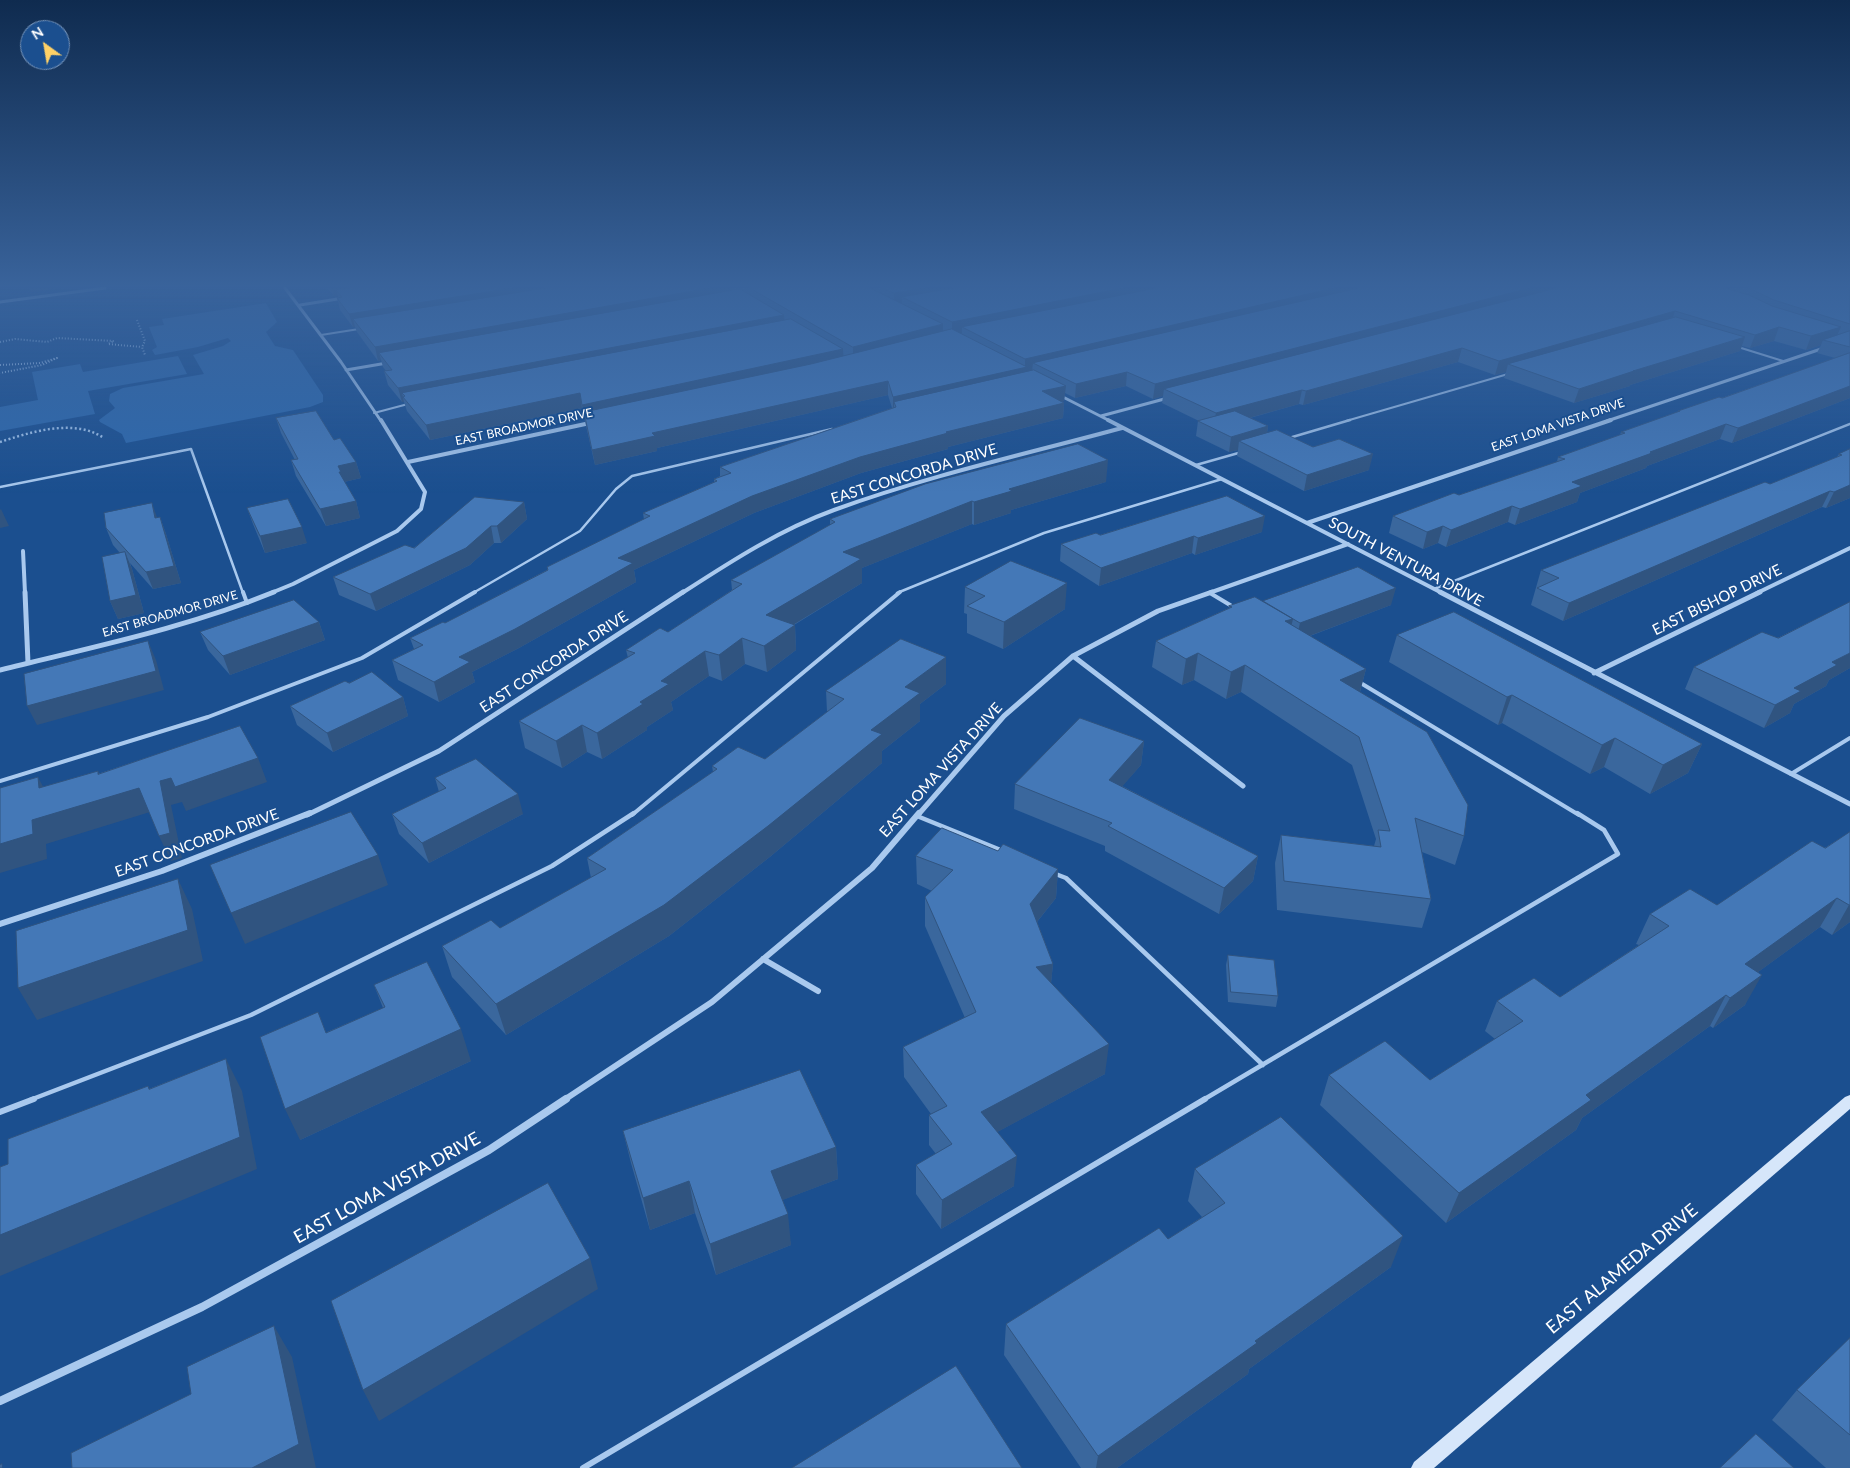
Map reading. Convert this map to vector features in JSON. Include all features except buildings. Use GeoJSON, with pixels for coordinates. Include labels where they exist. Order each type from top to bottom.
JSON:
{"type":"FeatureCollection","features":[{"type":"Feature","properties":{"kind":"street"},"geometry":{"type":"LineString","coordinates":[[336,357],[408,462]]}},
{"type":"Feature","properties":{"kind":"street","name":"EAST LOMA VISTA DRIVE"},"geometry":{"type":"LineString","coordinates":[[1306,523],[1798,357]]}},
{"type":"Feature","properties":{"kind":"street"},"geometry":{"type":"LineString","coordinates":[[346,370],[390,362]]}},
{"type":"Feature","properties":{"kind":"street","name":"SOUTH VENTURA DRIVE"},"geometry":{"type":"LineString","coordinates":[[1051,391],[1850,804]]}},
{"type":"Feature","properties":{"kind":"street"},"geometry":{"type":"LineString","coordinates":[[1101,416],[1175,396]]}},
{"type":"Feature","properties":{"kind":"street","name":"EAST BROADMOR DRIVE"},"geometry":{"type":"LineString","coordinates":[[0,670],[185,623],[248,603],[293,584],[397,531],[421,509],[426,492],[408,462],[593,422]]}},
{"type":"Feature","properties":{"kind":"street","name":"EAST CONCORDA DRIVE"},"geometry":{"type":"LineString","coordinates":[[0,924],[162,871],[294,821],[439,752],[751,548],[833,510],[929,480],[1122,428]]}},
{"type":"Feature","properties":{"kind":"street","name":"EAST LOMA VISTA DRIVE"},"geometry":{"type":"LineString","coordinates":[[0,1400],[202,1307],[489,1150],[712,1002],[872,868],[1004,716],[1073,656],[1158,611],[1348,544]]}},
{"type":"Feature","properties":{"kind":"street","name":"EAST BISHOP DRIVE"},"geometry":{"type":"LineString","coordinates":[[1594,673],[1850,548]]}},
{"type":"Feature","properties":{"kind":"street"},"geometry":{"type":"LineString","coordinates":[[23,551],[28,663]]}},
{"type":"Feature","properties":{"kind":"street"},"geometry":{"type":"LineString","coordinates":[[1073,656],[1242,786]]}},
{"type":"Feature","properties":{"kind":"street"},"geometry":{"type":"LineString","coordinates":[[763,959],[818,991]]}},
{"type":"Feature","properties":{"kind":"street","name":"EAST ALAMEDA DRIVE"},"geometry":{"type":"LineString","coordinates":[[1420,1468],[1850,1101]]}},
{"type":"Feature","properties":{"kind":"lane"},"geometry":{"type":"LineString","coordinates":[[1766,357],[1783,362]]}},
{"type":"Feature","properties":{"kind":"lane"},"geometry":{"type":"LineString","coordinates":[[1288,439],[1508,374]]}},
{"type":"Feature","properties":{"kind":"lane"},"geometry":{"type":"LineString","coordinates":[[374,413],[413,403]]}},
{"type":"Feature","properties":{"kind":"lane"},"geometry":{"type":"LineString","coordinates":[[1434,589],[1850,424]]}},
{"type":"Feature","properties":{"kind":"lane"},"geometry":{"type":"LineString","coordinates":[[0,781],[208,718],[362,658],[580,531],[616,488],[632,476],[836,428]]}},
{"type":"Feature","properties":{"kind":"lane"},"geometry":{"type":"LineString","coordinates":[[0,487],[191,449],[248,603]]}},
{"type":"Feature","properties":{"kind":"lane"},"geometry":{"type":"LineString","coordinates":[[1196,466],[1249,450]]}},
{"type":"Feature","properties":{"kind":"lane"},"geometry":{"type":"LineString","coordinates":[[0,1112],[251,1016],[552,866],[633,814],[897,593],[1044,533],[1222,479]]}},
{"type":"Feature","properties":{"kind":"lane"},"geometry":{"type":"LineString","coordinates":[[1210,592],[1240,611]]}},
{"type":"Feature","properties":{"kind":"lane"},"geometry":{"type":"LineString","coordinates":[[583,1468],[1618,854],[1604,830],[1350,677]]}},
{"type":"Feature","properties":{"kind":"lane"},"geometry":{"type":"LineString","coordinates":[[1791,774],[1850,738]]}},
{"type":"Feature","properties":{"kind":"lane"},"geometry":{"type":"LineString","coordinates":[[917,816],[1011,855]]}},
{"type":"Feature","properties":{"kind":"lane"},"geometry":{"type":"LineString","coordinates":[[1048,870],[1066,878],[1263,1065]]}},
{"type":"Feature","properties":{"kind":"path"},"geometry":{"type":"LineString","coordinates":[[0,365],[40,363],[57,358],[42,365],[0,373]]}},
{"type":"Feature","properties":{"kind":"path"},"geometry":{"type":"LineString","coordinates":[[0,442],[34,433],[64,429],[92,431],[99,433],[104,438]]}},
{"type":"Feature","properties":{"kind":"shaded area"},"geometry":{"type":"Polygon","coordinates":[[[178,357],[187,374],[88,391],[95,414],[0,431],[0,407],[38,400],[32,372],[80,364],[83,372],[178,357]]]}},
{"type":"Feature","properties":{"kind":"shaded area"},"geometry":{"type":"Polygon","coordinates":[[[194,357],[297,357],[323,395],[323,402],[310,407],[126,443],[122,434],[99,420],[115,408],[109,401],[110,394],[123,388],[204,374],[194,357]]]}}]}
